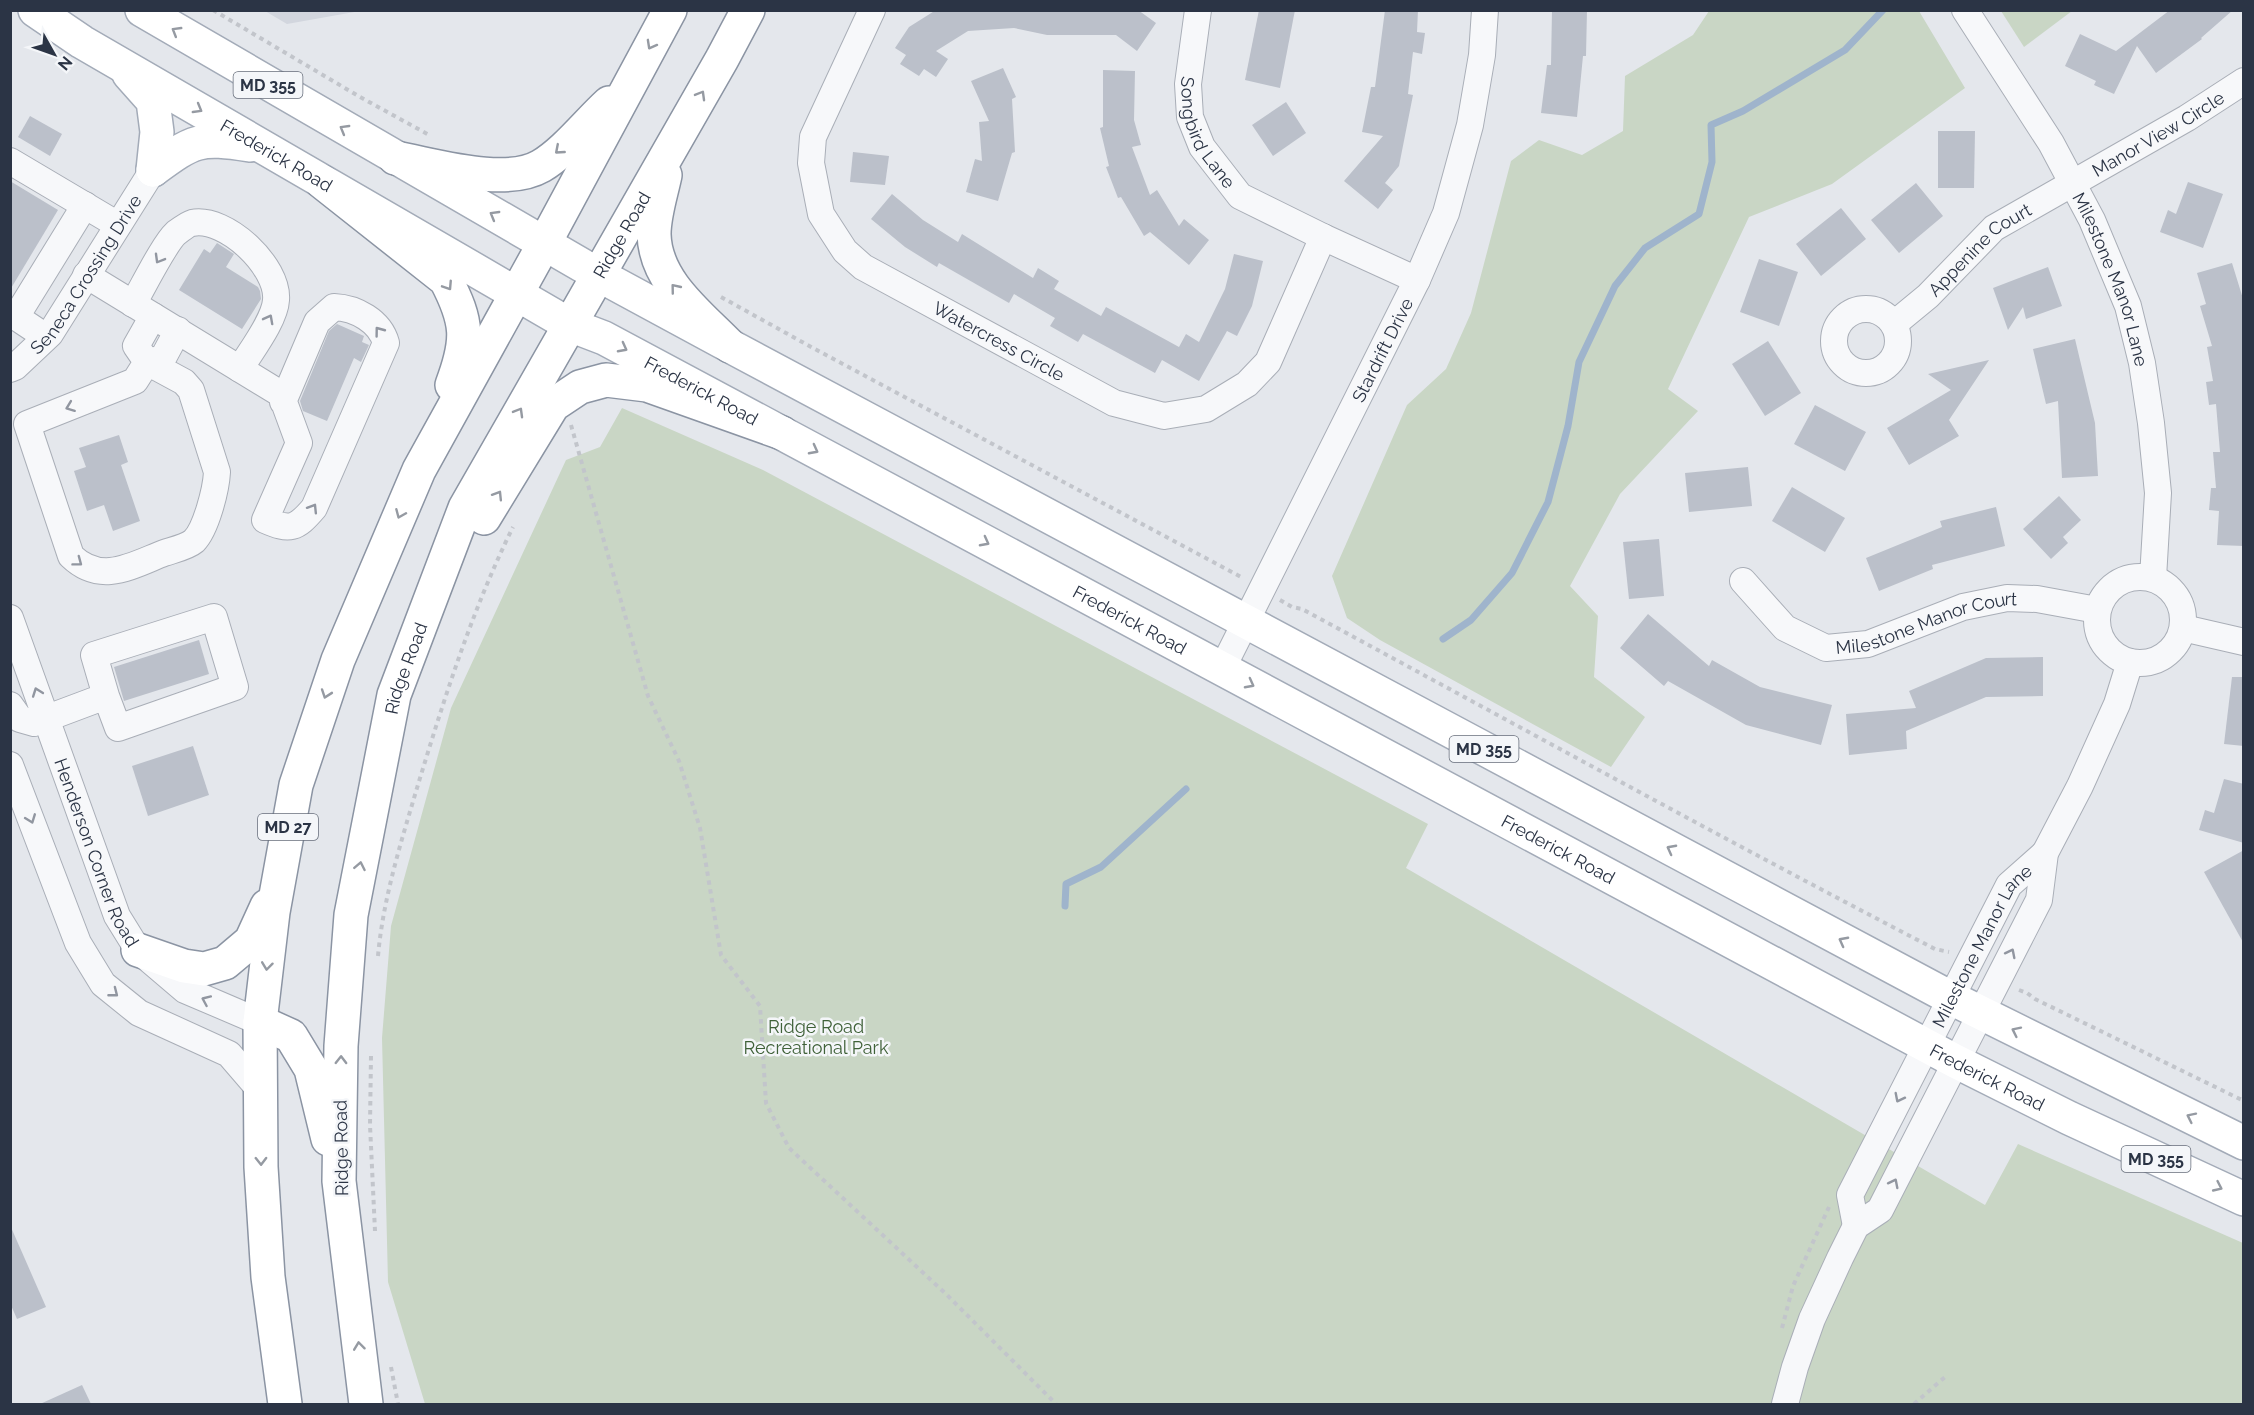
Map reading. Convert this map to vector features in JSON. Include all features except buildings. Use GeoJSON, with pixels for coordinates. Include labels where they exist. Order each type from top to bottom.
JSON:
{"type":"FeatureCollection","features":[{"type":"Feature","properties":{"kind":"main road","name":"Frederick Road"},"geometry":{"type":"LineString","coordinates":[[34,10],[118,63],[570,325],[604,338],[1926,1046],[2069,1118],[2244,1199]]}},
{"type":"Feature","properties":{"kind":"main road","name":"MD 355"},"geometry":{"type":"LineString","coordinates":[[142,10],[544,244],[730,346],[1951,998],[2244,1143]]}},
{"type":"Feature","properties":{"kind":"main road"},"geometry":{"type":"LineString","coordinates":[[544,244],[670,10]]}},
{"type":"Feature","properties":{"kind":"main road","name":"Ridge Road"},"geometry":{"type":"LineString","coordinates":[[366,1404],[339,1181],[341,1046],[351,915],[394,695],[465,508],[748,10]]}},
{"type":"Feature","properties":{"kind":"main road"},"geometry":{"type":"LineString","coordinates":[[118,63],[153,101],[157,132],[153,170]]}},
{"type":"Feature","properties":{"kind":"main road"},"geometry":{"type":"LineString","coordinates":[[395,158],[480,174],[512,176],[519,174],[541,166],[632,80]]}},
{"type":"Feature","properties":{"kind":"main road"},"geometry":{"type":"LineString","coordinates":[[153,170],[183,148],[201,141],[263,147]]}},
{"type":"Feature","properties":{"kind":"main road"},"geometry":{"type":"LineString","coordinates":[[672,146],[655,226],[658,261],[673,287],[730,346]]}},
{"type":"Feature","properties":{"kind":"main road"},"geometry":{"type":"LineString","coordinates":[[322,182],[446,280],[458,303],[463,324],[463,355],[419,470]]}},
{"type":"Feature","properties":{"kind":"main road","name":"MD 27"},"geometry":{"type":"LineString","coordinates":[[285,1404],[268,1277],[261,1167],[260,1022],[278,883],[296,785],[338,660],[419,470],[544,244]]}},
{"type":"Feature","properties":{"kind":"main road"},"geometry":{"type":"LineString","coordinates":[[423,617],[553,405],[580,387],[606,380],[647,386],[782,433]]}},
{"type":"Feature","properties":{"kind":"main road"},"geometry":{"type":"LineString","coordinates":[[138,950],[184,966],[204,969],[225,963],[251,941],[278,883]]}},
{"type":"Feature","properties":{"kind":"main road"},"geometry":{"type":"LineString","coordinates":[[260,1022],[291,1036],[311,1069],[339,1181]]}},
{"type":"Feature","properties":{"kind":"street","name":"Watercress Circle"},"geometry":{"type":"LineString","coordinates":[[872,10],[813,137],[811,163],[821,214],[845,251],[863,267],[1114,403],[1164,416],[1206,409],[1247,384],[1268,362],[1323,237]]}},
{"type":"Feature","properties":{"kind":"street","name":"Songbird Lane"},"geometry":{"type":"LineString","coordinates":[[1198,10],[1188,84],[1190,117],[1202,147],[1240,196],[1417,280]]}},
{"type":"Feature","properties":{"kind":"street","name":"Stardrift Drive"},"geometry":{"type":"LineString","coordinates":[[1222,669],[1417,280],[1446,213],[1470,125],[1482,55],[1485,10]]}},
{"type":"Feature","properties":{"kind":"street","name":"Milestone Manor Lane"},"geometry":{"type":"LineString","coordinates":[[1965,10],[2051,143],[2092,220],[2128,306],[2142,363],[2158,492],[2153,578]]}},
{"type":"Feature","properties":{"kind":"street","name":"Manor View Circle"},"geometry":{"type":"LineString","coordinates":[[2072,183],[2187,118],[2244,81]]}},
{"type":"Feature","properties":{"kind":"street"},"geometry":{"type":"LineString","coordinates":[[10,161],[118,225]]}},
{"type":"Feature","properties":{"kind":"street","name":"Seneca Crossing Drive"},"geometry":{"type":"LineString","coordinates":[[10,369],[15,367],[46,337],[153,170]]}},
{"type":"Feature","properties":{"kind":"street","name":"Appenine Court"},"geometry":{"type":"LineString","coordinates":[[1894,324],[1928,296],[1994,228],[2072,183]]}},
{"type":"Feature","properties":{"kind":"street"},"geometry":{"type":"LineString","coordinates":[[46,337],[13,315],[84,205]]}},
{"type":"Feature","properties":{"kind":"street"},"geometry":{"type":"LineString","coordinates":[[178,330],[163,358],[147,362],[135,381],[27,424],[70,556],[81,566],[101,572],[119,570],[192,543],[201,532],[217,485],[217,472],[191,390],[184,382],[147,362],[136,346],[143,310],[175,234],[192,223],[212,224],[239,239],[255,253],[271,277],[276,300],[273,313],[240,369]]}},
{"type":"Feature","properties":{"kind":"street"},"geometry":{"type":"LineString","coordinates":[[86,275],[281,394],[299,443],[265,520],[282,528],[292,528],[304,520],[314,508],[386,343],[384,335],[363,315],[347,307],[334,307],[318,322],[284,402]]}},
{"type":"Feature","properties":{"kind":"street"},"geometry":{"type":"LineString","coordinates":[[2129,578],[2153,578],[2164,584],[2177,597],[2183,615],[2183,628],[2174,647],[2157,660],[2144,663],[2130,662],[2119,658],[2103,643],[2096,622],[2097,610],[2105,594],[2118,582],[2129,578]]}},
{"type":"Feature","properties":{"kind":"street","name":"Milestone Manor Court"},"geometry":{"type":"LineString","coordinates":[[1743,581],[1785,628],[1826,648],[1868,644],[1963,607],[2007,598],[2037,599],[2097,610]]}},
{"type":"Feature","properties":{"kind":"street"},"geometry":{"type":"LineString","coordinates":[[214,617],[235,687],[118,728],[106,696],[94,655],[214,617]]}},
{"type":"Feature","properties":{"kind":"street","name":"Henderson Corner Road"},"geometry":{"type":"LineString","coordinates":[[10,618],[117,916],[138,950],[185,990],[260,1022]]}},
{"type":"Feature","properties":{"kind":"street"},"geometry":{"type":"LineString","coordinates":[[2183,628],[2244,642]]}},
{"type":"Feature","properties":{"kind":"street","name":"Milestone Manor Lane"},"geometry":{"type":"LineString","coordinates":[[2045,853],[2009,885],[1850,1195],[1856,1226],[1880,1210],[2039,900],[2045,853],[2080,786],[2117,704],[2130,662]]}},
{"type":"Feature","properties":{"kind":"street"},"geometry":{"type":"LineString","coordinates":[[10,705],[20,719],[34,723],[106,696]]}},
{"type":"Feature","properties":{"kind":"street"},"geometry":{"type":"LineString","coordinates":[[10,765],[78,943],[103,984],[139,1013],[229,1054],[260,1090]]}},
{"type":"Feature","properties":{"kind":"street"},"geometry":{"type":"LineString","coordinates":[[1785,1404],[1812,1319],[1856,1226]]}},
{"type":"Feature","properties":{"kind":"path"},"geometry":{"type":"LineString","coordinates":[[213,10],[360,98],[436,138]]}},
{"type":"Feature","properties":{"kind":"path"},"geometry":{"type":"LineString","coordinates":[[719,296],[1229,570]]}},
{"type":"Feature","properties":{"kind":"path"},"geometry":{"type":"LineString","coordinates":[[565,431],[577,419]]}},
{"type":"Feature","properties":{"kind":"path"},"geometry":{"type":"LineString","coordinates":[[571,424],[648,696],[679,761],[700,828],[721,955],[760,1006],[766,1103],[789,1148],[946,1294],[1056,1404]]}},
{"type":"Feature","properties":{"kind":"path"},"geometry":{"type":"LineString","coordinates":[[377,962],[379,940],[399,851],[432,740],[470,627],[513,526]]}},
{"type":"Feature","properties":{"kind":"path"},"geometry":{"type":"LineString","coordinates":[[1292,607],[1302,609],[1823,891],[1935,949],[1947,951],[1967,966]]}},
{"type":"Feature","properties":{"kind":"path"},"geometry":{"type":"LineString","coordinates":[[1997,981],[2027,993],[2035,999],[2244,1101]]}},
{"type":"Feature","properties":{"kind":"path"},"geometry":{"type":"LineString","coordinates":[[371,1050],[370,1125],[375,1233]]}},
{"type":"Feature","properties":{"kind":"path"},"geometry":{"type":"LineString","coordinates":[[1781,1329],[1793,1286],[1830,1204]]}},
{"type":"Feature","properties":{"kind":"path"},"geometry":{"type":"LineString","coordinates":[[391,1364],[398,1404]]}},
{"type":"Feature","properties":{"kind":"path"},"geometry":{"type":"LineString","coordinates":[[1914,1404],[1945,1377]]}},
{"type":"Feature","properties":{"kind":"shaded area"},"geometry":{"type":"Polygon","coordinates":[[[265,11],[360,11],[287,24],[265,11]]]}},
{"type":"Feature","properties":{"kind":"green space"},"geometry":{"type":"Polygon","coordinates":[[[1709,11],[1919,11],[1965,88],[1832,184],[1749,217],[1668,389],[1698,411],[1620,494],[1570,586],[1598,616],[1594,677],[1645,717],[1611,767],[1380,640],[1347,618],[1332,576],[1407,405],[1446,369],[1471,313],[1511,161],[1539,140],[1582,155],[1623,131],[1625,76],[1693,35],[1709,11]]]}},
{"type":"Feature","properties":{"kind":"green space"},"geometry":{"type":"Polygon","coordinates":[[[2001,11],[2072,11],[2024,47],[2001,11]]]}},
{"type":"Feature","properties":{"kind":"green space","name":"Ridge Road Recreational Park"},"geometry":{"type":"Polygon","coordinates":[[[622,408],[763,470],[1428,824],[1406,868],[1985,1205],[2018,1144],[2243,1243],[2243,1404],[425,1404],[388,1282],[382,1038],[391,926],[451,708],[566,460],[600,447],[622,408]]]}},
{"type":"Feature","properties":{"kind":"waterway"},"geometry":{"type":"LineString","coordinates":[[1443,639],[1471,620],[1512,573],[1548,502],[1568,426],[1579,362],[1615,286],[1645,248],[1699,214],[1712,162],[1711,125],[1743,111],[1845,50],[1883,10]]}},
{"type":"Feature","properties":{"kind":"waterway"},"geometry":{"type":"LineString","coordinates":[[1065,906],[1066,884],[1101,867],[1186,789]]}}]}
